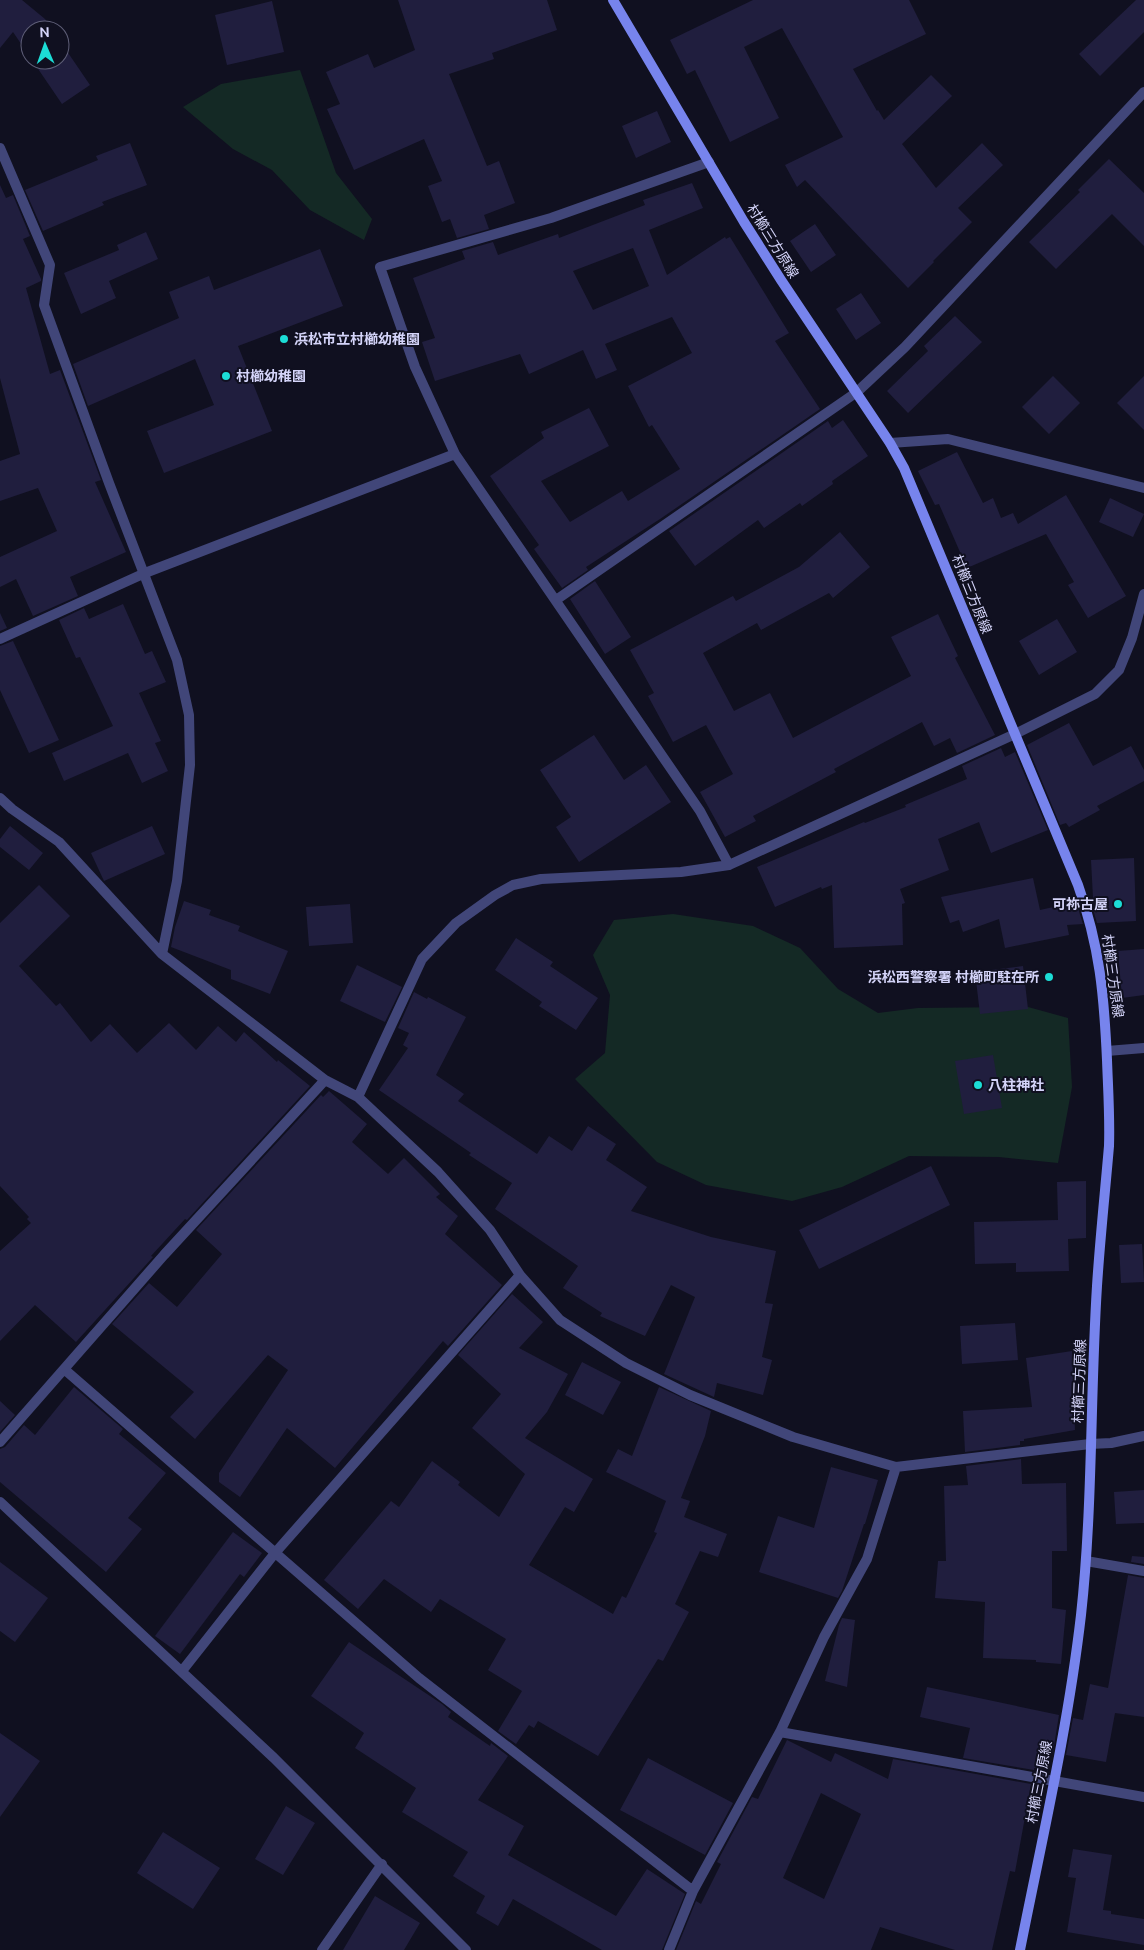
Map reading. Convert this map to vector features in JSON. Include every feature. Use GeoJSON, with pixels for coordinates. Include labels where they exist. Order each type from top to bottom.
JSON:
{"type":"FeatureCollection","features":[{"type":"Feature","properties":{"kind":"main road","name":"村櫛三方原線"},"geometry":{"type":"LineString","coordinates":[[613,0],[780,280],[890,443],[916,494],[1078,885],[1091,924],[1102,981],[1107,1051],[1109,1144],[1097,1283],[1086,1562],[1075,1664],[1020,1950]]}},
{"type":"Feature","properties":{"kind":"street"},"geometry":{"type":"LineString","coordinates":[[556,600],[856,392],[905,347],[1144,92]]}},
{"type":"Feature","properties":{"kind":"street"},"geometry":{"type":"LineString","coordinates":[[0,148],[50,264],[44,305],[109,483],[177,660],[189,715],[190,765],[177,881],[162,954]]}},
{"type":"Feature","properties":{"kind":"street"},"geometry":{"type":"LineString","coordinates":[[709,162],[551,218],[380,267],[415,367],[455,454],[700,811],[729,865]]}},
{"type":"Feature","properties":{"kind":"street"},"geometry":{"type":"LineString","coordinates":[[890,443],[948,439],[1144,488]]}},
{"type":"Feature","properties":{"kind":"street"},"geometry":{"type":"LineString","coordinates":[[0,640],[145,573],[455,454]]}},
{"type":"Feature","properties":{"kind":"street"},"geometry":{"type":"LineString","coordinates":[[358,1097],[422,959],[456,924],[495,895],[512,885],[541,879],[681,872],[729,865],[1015,734],[1094,694],[1118,670],[1132,638],[1144,594]]}},
{"type":"Feature","properties":{"kind":"street"},"geometry":{"type":"LineString","coordinates":[[0,798],[59,842],[162,954],[325,1080],[358,1097],[444,1179],[490,1230],[520,1275],[560,1320],[626,1364],[690,1395],[793,1436],[896,1467],[1111,1443],[1144,1436]]}},
{"type":"Feature","properties":{"kind":"street"},"geometry":{"type":"LineString","coordinates":[[1107,1051],[1144,1048]]}},
{"type":"Feature","properties":{"kind":"street"},"geometry":{"type":"LineString","coordinates":[[0,1442],[164,1255],[325,1080]]}},
{"type":"Feature","properties":{"kind":"street"},"geometry":{"type":"LineString","coordinates":[[182,1671],[275,1553],[520,1275]]}},
{"type":"Feature","properties":{"kind":"street"},"geometry":{"type":"LineString","coordinates":[[64,1369],[419,1678],[693,1891]]}},
{"type":"Feature","properties":{"kind":"street"},"geometry":{"type":"LineString","coordinates":[[669,1950],[693,1891],[780,1732],[824,1637],[867,1559],[896,1467]]}},
{"type":"Feature","properties":{"kind":"street"},"geometry":{"type":"LineString","coordinates":[[0,1502],[182,1671],[382,1864],[466,1950]]}},
{"type":"Feature","properties":{"kind":"street"},"geometry":{"type":"LineString","coordinates":[[1086,1562],[1144,1571]]}},
{"type":"Feature","properties":{"kind":"street"},"geometry":{"type":"LineString","coordinates":[[780,1732],[1144,1797]]}},
{"type":"Feature","properties":{"kind":"street"},"geometry":{"type":"LineString","coordinates":[[322,1950],[382,1864]]}},
{"type":"Feature","properties":{"kind":"green space"},"geometry":{"type":"Polygon","coordinates":[[[300,70],[336,173],[372,219],[364,240],[310,210],[272,170],[233,149],[183,107],[221,84],[300,70]]]}},
{"type":"Feature","properties":{"kind":"green space"},"geometry":{"type":"Polygon","coordinates":[[[673,914],[753,926],[800,948],[838,989],[878,1013],[918,1008],[1028,1007],[1068,1018],[1072,1087],[1058,1163],[999,1157],[909,1156],[842,1187],[792,1201],[706,1185],[657,1162],[575,1079],[605,1053],[610,995],[593,955],[614,920],[673,914]]]}},
{"type":"Feature","properties":{"kind":"building"},"geometry":{"type":"Polygon","coordinates":[[[0,0],[22,0],[46,20],[20,20],[20,42],[13,32],[0,48],[0,0]]]}},
{"type":"Feature","properties":{"kind":"building"},"geometry":{"type":"Polygon","coordinates":[[[398,0],[547,0],[557,30],[492,53],[494,59],[449,74],[487,166],[499,161],[515,203],[484,215],[489,229],[457,238],[450,219],[442,222],[428,186],[442,181],[424,139],[354,170],[327,109],[340,104],[326,72],[368,54],[374,68],[415,50],[398,0]]]}},
{"type":"Feature","properties":{"kind":"building"},"geometry":{"type":"Polygon","coordinates":[[[753,0],[909,0],[926,34],[853,69],[884,120],[931,75],[952,96],[902,144],[936,188],[982,143],[1003,165],[958,208],[972,222],[908,288],[805,180],[797,187],[785,165],[843,137],[782,28],[744,47],[779,118],[730,142],[695,70],[687,74],[670,40],[753,0]]]}},
{"type":"Feature","properties":{"kind":"building"},"geometry":{"type":"Polygon","coordinates":[[[1136,0],[1144,0],[1144,32],[1100,76],[1079,54],[1136,0]]]}},
{"type":"Feature","properties":{"kind":"building"},"geometry":{"type":"Polygon","coordinates":[[[272,1],[284,52],[227,65],[215,15],[272,1]]]}},
{"type":"Feature","properties":{"kind":"building"},"geometry":{"type":"Polygon","coordinates":[[[70,56],[90,85],[62,104],[39,70],[70,70],[70,56]]]}},
{"type":"Feature","properties":{"kind":"building"},"geometry":{"type":"Polygon","coordinates":[[[657,111],[671,142],[636,158],[622,126],[657,111]]]}},
{"type":"Feature","properties":{"kind":"building"},"geometry":{"type":"Polygon","coordinates":[[[130,143],[147,185],[102,202],[104,205],[43,231],[25,190],[98,160],[96,156],[130,143]]]}},
{"type":"Feature","properties":{"kind":"building"},"geometry":{"type":"Polygon","coordinates":[[[1109,159],[1144,193],[1144,246],[1112,214],[1056,269],[1029,242],[1080,192],[1078,190],[1109,159]]]}},
{"type":"Feature","properties":{"kind":"building"},"geometry":{"type":"Polygon","coordinates":[[[692,183],[703,208],[649,230],[667,275],[725,237],[726,239],[730,237],[789,333],[775,341],[820,409],[660,519],[586,567],[588,570],[562,588],[534,549],[539,545],[490,476],[544,438],[541,432],[589,408],[609,446],[541,481],[570,522],[622,491],[628,501],[680,469],[652,425],[649,427],[628,386],[692,353],[672,317],[605,344],[617,370],[596,379],[583,350],[529,374],[520,354],[435,381],[422,342],[435,338],[413,278],[465,259],[462,251],[493,242],[498,255],[558,234],[559,238],[645,205],[643,200],[692,183]],[[633,248],[573,271],[593,310],[649,286],[633,248]]]}},
{"type":"Feature","properties":{"kind":"building"},"geometry":{"type":"Polygon","coordinates":[[[0,185],[6,198],[13,195],[30,236],[23,239],[41,281],[26,288],[50,374],[60,370],[101,480],[95,482],[126,552],[70,577],[78,596],[33,616],[16,579],[0,587],[0,557],[57,531],[38,488],[0,501],[0,461],[20,454],[0,378],[0,185]]]}},
{"type":"Feature","properties":{"kind":"building"},"geometry":{"type":"Polygon","coordinates":[[[815,224],[836,255],[811,272],[790,241],[815,224]]]}},
{"type":"Feature","properties":{"kind":"building"},"geometry":{"type":"Polygon","coordinates":[[[146,232],[158,259],[109,281],[116,298],[81,314],[64,273],[119,250],[117,245],[146,232]]]}},
{"type":"Feature","properties":{"kind":"building","name":"村櫛幼稚園"},"geometry":{"type":"Polygon","coordinates":[[[320,249],[343,306],[238,346],[272,431],[164,473],[147,431],[214,405],[195,359],[88,406],[73,364],[179,318],[169,292],[209,276],[214,290],[320,249]]]}},
{"type":"Feature","properties":{"kind":"building"},"geometry":{"type":"Polygon","coordinates":[[[861,293],[881,323],[856,340],[836,309],[861,293]]]}},
{"type":"Feature","properties":{"kind":"building"},"geometry":{"type":"Polygon","coordinates":[[[955,316],[982,342],[908,413],[887,391],[928,351],[924,346],[955,316]]]}},
{"type":"Feature","properties":{"kind":"building"},"geometry":{"type":"Polygon","coordinates":[[[1053,376],[1080,403],[1049,434],[1022,407],[1053,376]]]}},
{"type":"Feature","properties":{"kind":"building"},"geometry":{"type":"Polygon","coordinates":[[[1144,376],[1144,430],[1117,403],[1144,376]]]}},
{"type":"Feature","properties":{"kind":"building"},"geometry":{"type":"Polygon","coordinates":[[[843,420],[868,456],[832,481],[833,484],[802,506],[800,503],[764,528],[758,520],[695,566],[669,531],[828,421],[832,428],[843,420]]]}},
{"type":"Feature","properties":{"kind":"building"},"geometry":{"type":"Polygon","coordinates":[[[957,452],[983,503],[993,498],[1001,518],[1013,513],[1018,524],[1066,495],[1126,596],[1088,618],[1068,585],[1074,582],[1046,534],[967,568],[939,504],[935,505],[918,471],[957,452]]]}},
{"type":"Feature","properties":{"kind":"building"},"geometry":{"type":"Polygon","coordinates":[[[1110,498],[1144,514],[1133,537],[1099,522],[1110,498]]]}},
{"type":"Feature","properties":{"kind":"building"},"geometry":{"type":"Polygon","coordinates":[[[840,532],[870,567],[833,598],[829,593],[761,630],[757,623],[703,653],[734,711],[770,693],[793,738],[911,676],[891,637],[938,614],[958,656],[955,658],[995,735],[957,753],[950,738],[934,746],[922,722],[834,769],[836,772],[753,816],[756,821],[725,837],[700,792],[733,774],[706,725],[673,742],[648,696],[654,693],[630,650],[733,596],[736,601],[799,567],[840,532]]]}},
{"type":"Feature","properties":{"kind":"building"},"geometry":{"type":"Polygon","coordinates":[[[595,581],[631,637],[605,654],[570,599],[595,581]]]}},
{"type":"Feature","properties":{"kind":"building"},"geometry":{"type":"Polygon","coordinates":[[[123,604],[145,654],[152,651],[166,682],[139,693],[161,741],[155,743],[168,771],[142,783],[128,753],[64,781],[52,753],[113,726],[80,657],[76,658],[59,620],[84,608],[89,619],[123,604]]]}},
{"type":"Feature","properties":{"kind":"building"},"geometry":{"type":"Polygon","coordinates":[[[0,613],[7,628],[0,631],[0,613]]]}},
{"type":"Feature","properties":{"kind":"building"},"geometry":{"type":"Polygon","coordinates":[[[1057,619],[1077,652],[1039,675],[1019,641],[1057,619]]]}},
{"type":"Feature","properties":{"kind":"building"},"geometry":{"type":"Polygon","coordinates":[[[13,641],[59,740],[29,753],[0,690],[0,646],[13,641]]]}},
{"type":"Feature","properties":{"kind":"building"},"geometry":{"type":"Polygon","coordinates":[[[1069,723],[1093,766],[1131,746],[1144,770],[1144,781],[1097,806],[1100,810],[1069,827],[1066,823],[1060,825],[1027,745],[1069,723]]]}},
{"type":"Feature","properties":{"kind":"building"},"geometry":{"type":"Polygon","coordinates":[[[594,735],[624,780],[646,765],[671,802],[579,862],[556,827],[571,817],[540,770],[594,735]]]}},
{"type":"Feature","properties":{"kind":"building"},"geometry":{"type":"Polygon","coordinates":[[[1001,748],[1005,757],[1015,752],[1048,830],[991,853],[979,822],[938,839],[949,870],[900,889],[905,903],[902,904],[903,945],[834,948],[832,885],[822,889],[821,887],[775,907],[757,867],[864,822],[906,807],[905,805],[967,779],[962,766],[1001,748]]]}},
{"type":"Feature","properties":{"kind":"building"},"geometry":{"type":"Polygon","coordinates":[[[10,826],[43,853],[29,870],[0,847],[0,839],[10,826]]]}},
{"type":"Feature","properties":{"kind":"building"},"geometry":{"type":"Polygon","coordinates":[[[152,826],[165,854],[104,881],[91,853],[152,826]]]}},
{"type":"Feature","properties":{"kind":"building","name":"可祢古屋"},"geometry":{"type":"Polygon","coordinates":[[[1134,858],[1136,921],[1097,923],[1090,899],[1093,898],[1091,860],[1134,858]]]}},
{"type":"Feature","properties":{"kind":"building"},"geometry":{"type":"Polygon","coordinates":[[[1033,878],[1040,910],[1076,902],[1083,924],[1067,925],[1069,935],[1005,948],[999,919],[963,932],[959,920],[950,923],[941,897],[1033,878]]]}},
{"type":"Feature","properties":{"kind":"building"},"geometry":{"type":"Polygon","coordinates":[[[39,885],[70,916],[19,966],[56,1006],[60,1003],[91,1042],[110,1024],[137,1053],[169,1023],[196,1050],[218,1026],[236,1042],[244,1032],[277,1062],[278,1060],[310,1086],[187,1220],[185,1219],[151,1256],[153,1257],[76,1342],[35,1305],[0,1341],[0,1251],[31,1223],[27,1219],[29,1217],[0,1186],[0,923],[39,885]]]}},
{"type":"Feature","properties":{"kind":"building"},"geometry":{"type":"Polygon","coordinates":[[[184,901],[211,910],[209,915],[240,926],[238,931],[288,951],[270,994],[231,979],[231,970],[171,947],[175,927],[184,901]]]}},
{"type":"Feature","properties":{"kind":"building"},"geometry":{"type":"Polygon","coordinates":[[[350,904],[353,943],[309,946],[306,907],[350,904]]]}},
{"type":"Feature","properties":{"kind":"building"},"geometry":{"type":"Polygon","coordinates":[[[516,938],[553,962],[550,966],[598,998],[576,1030],[539,1006],[542,1002],[495,970],[516,938]]]}},
{"type":"Feature","properties":{"kind":"building"},"geometry":{"type":"Polygon","coordinates":[[[1144,949],[1144,995],[1122,998],[1118,951],[1144,949]]]}},
{"type":"Feature","properties":{"kind":"building"},"geometry":{"type":"Polygon","coordinates":[[[357,965],[402,987],[385,1022],[340,1001],[357,965]]]}},
{"type":"Feature","properties":{"kind":"building"},"geometry":{"type":"Polygon","coordinates":[[[1023,966],[1028,1009],[980,1014],[975,972],[1023,966]]]}},
{"type":"Feature","properties":{"kind":"building"},"geometry":{"type":"Polygon","coordinates":[[[414,992],[427,999],[428,997],[466,1017],[436,1075],[464,1094],[458,1101],[537,1154],[549,1136],[572,1151],[588,1126],[616,1144],[606,1160],[647,1187],[631,1211],[711,1237],[776,1251],[765,1303],[773,1304],[762,1357],[772,1360],[763,1395],[717,1383],[714,1397],[664,1374],[695,1297],[671,1285],[645,1336],[600,1316],[602,1313],[563,1288],[578,1266],[495,1209],[512,1183],[469,1155],[471,1153],[379,1090],[408,1048],[403,1045],[409,1033],[398,1028],[414,992]]]}},
{"type":"Feature","properties":{"kind":"building"},"geometry":{"type":"Polygon","coordinates":[[[993,1055],[1002,1108],[964,1114],[955,1061],[993,1055]]]}},
{"type":"Feature","properties":{"kind":"building"},"geometry":{"type":"Polygon","coordinates":[[[329,1091],[367,1124],[352,1142],[388,1174],[404,1158],[440,1194],[436,1197],[458,1216],[445,1234],[502,1285],[448,1346],[443,1341],[335,1468],[287,1428],[240,1497],[219,1482],[219,1473],[288,1370],[268,1355],[195,1439],[170,1417],[194,1392],[112,1324],[149,1283],[177,1307],[222,1254],[196,1230],[321,1095],[323,1097],[329,1091]]]}},
{"type":"Feature","properties":{"kind":"building"},"geometry":{"type":"Polygon","coordinates":[[[931,1166],[950,1205],[819,1269],[799,1230],[931,1166]]]}},
{"type":"Feature","properties":{"kind":"building"},"geometry":{"type":"Polygon","coordinates":[[[1086,1181],[1086,1238],[1068,1239],[1069,1271],[1016,1272],[1016,1263],[975,1264],[974,1222],[1058,1220],[1057,1182],[1086,1181]]]}},
{"type":"Feature","properties":{"kind":"building"},"geometry":{"type":"Polygon","coordinates":[[[1142,1244],[1144,1282],[1121,1283],[1119,1245],[1142,1244]]]}},
{"type":"Feature","properties":{"kind":"building"},"geometry":{"type":"Polygon","coordinates":[[[512,1294],[543,1322],[519,1348],[568,1374],[547,1412],[525,1438],[593,1479],[574,1512],[565,1507],[529,1565],[613,1614],[622,1596],[626,1598],[657,1533],[654,1532],[666,1501],[606,1472],[618,1449],[632,1456],[659,1387],[711,1411],[705,1436],[681,1498],[690,1501],[684,1517],[727,1534],[718,1557],[700,1551],[675,1604],[689,1612],[663,1661],[658,1659],[598,1756],[538,1721],[534,1728],[529,1725],[516,1744],[498,1731],[522,1691],[488,1670],[506,1639],[440,1599],[431,1612],[384,1579],[358,1609],[324,1580],[391,1501],[399,1507],[432,1461],[460,1482],[458,1485],[499,1517],[525,1474],[472,1428],[501,1394],[458,1355],[512,1294]]]}},
{"type":"Feature","properties":{"kind":"building"},"geometry":{"type":"Polygon","coordinates":[[[1015,1323],[1018,1360],[962,1364],[960,1326],[1015,1323]]]}},
{"type":"Feature","properties":{"kind":"building"},"geometry":{"type":"Polygon","coordinates":[[[1072,1351],[1075,1430],[1024,1439],[1024,1441],[1020,1441],[1020,1445],[965,1452],[963,1411],[1032,1407],[1026,1358],[1072,1351]]]}},
{"type":"Feature","properties":{"kind":"building"},"geometry":{"type":"Polygon","coordinates":[[[582,1362],[621,1382],[603,1415],[565,1395],[582,1362]]]}},
{"type":"Feature","properties":{"kind":"building"},"geometry":{"type":"Polygon","coordinates":[[[74,1387],[123,1429],[119,1434],[166,1473],[128,1518],[142,1529],[106,1572],[0,1482],[0,1449],[5,1447],[24,1425],[35,1435],[74,1387]]]}},
{"type":"Feature","properties":{"kind":"building"},"geometry":{"type":"Polygon","coordinates":[[[0,1401],[15,1415],[0,1432],[0,1401]]]}},
{"type":"Feature","properties":{"kind":"building"},"geometry":{"type":"Polygon","coordinates":[[[1021,1459],[1022,1484],[1066,1483],[1067,1551],[1052,1551],[1052,1608],[1066,1610],[1061,1664],[1036,1662],[1036,1660],[983,1658],[985,1602],[935,1598],[938,1561],[946,1561],[944,1486],[968,1485],[966,1466],[1021,1459]]]}},
{"type":"Feature","properties":{"kind":"building"},"geometry":{"type":"Polygon","coordinates":[[[831,1467],[878,1480],[865,1524],[838,1598],[759,1572],[778,1516],[814,1528],[831,1467]]]}},
{"type":"Feature","properties":{"kind":"building"},"geometry":{"type":"Polygon","coordinates":[[[1144,1490],[1144,1523],[1116,1524],[1114,1492],[1144,1490]]]}},
{"type":"Feature","properties":{"kind":"building"},"geometry":{"type":"Polygon","coordinates":[[[233,1532],[262,1553],[244,1577],[240,1574],[180,1654],[155,1636],[233,1532]]]}},
{"type":"Feature","properties":{"kind":"building"},"geometry":{"type":"Polygon","coordinates":[[[1132,1556],[1144,1557],[1144,1564],[1131,1562],[1132,1556]]]}},
{"type":"Feature","properties":{"kind":"building"},"geometry":{"type":"Polygon","coordinates":[[[0,1562],[48,1598],[15,1642],[0,1631],[0,1562]]]}},
{"type":"Feature","properties":{"kind":"building"},"geometry":{"type":"Polygon","coordinates":[[[1128,1575],[1144,1578],[1144,1717],[1115,1713],[1106,1762],[1066,1755],[1073,1718],[1083,1720],[1090,1684],[1108,1688],[1128,1575]]]}},
{"type":"Feature","properties":{"kind":"building"},"geometry":{"type":"Polygon","coordinates":[[[842,1618],[855,1620],[847,1687],[825,1681],[842,1618]]]}},
{"type":"Feature","properties":{"kind":"building"},"geometry":{"type":"Polygon","coordinates":[[[349,1642],[442,1704],[451,1712],[448,1717],[490,1746],[491,1743],[508,1756],[478,1800],[524,1826],[508,1855],[616,1916],[647,1869],[685,1894],[662,1950],[602,1950],[513,1899],[498,1926],[476,1913],[485,1896],[453,1876],[468,1852],[402,1812],[416,1788],[355,1748],[364,1733],[311,1696],[349,1642]]]}},
{"type":"Feature","properties":{"kind":"building"},"geometry":{"type":"Polygon","coordinates":[[[927,1687],[1059,1715],[1053,1752],[1044,1751],[1041,1769],[1034,1768],[1034,1770],[963,1758],[970,1728],[920,1717],[927,1687]]]}},
{"type":"Feature","properties":{"kind":"building"},"geometry":{"type":"Polygon","coordinates":[[[0,1733],[40,1761],[0,1817],[0,1733]]]}},
{"type":"Feature","properties":{"kind":"building"},"geometry":{"type":"Polygon","coordinates":[[[787,1740],[831,1762],[835,1753],[888,1779],[893,1759],[1031,1784],[1015,1872],[1010,1871],[992,1950],[955,1950],[880,1927],[871,1950],[676,1950],[696,1901],[701,1904],[721,1864],[717,1862],[752,1797],[758,1799],[787,1740]],[[821,1793],[783,1878],[824,1899],[861,1814],[821,1793]]]}},
{"type":"Feature","properties":{"kind":"building"},"geometry":{"type":"Polygon","coordinates":[[[648,1758],[733,1803],[705,1855],[620,1810],[648,1758]]]}},
{"type":"Feature","properties":{"kind":"building"},"geometry":{"type":"Polygon","coordinates":[[[286,1806],[315,1823],[283,1875],[255,1859],[286,1806]]]}},
{"type":"Feature","properties":{"kind":"building"},"geometry":{"type":"Polygon","coordinates":[[[163,1832],[220,1868],[193,1909],[137,1873],[163,1832]]]}},
{"type":"Feature","properties":{"kind":"building"},"geometry":{"type":"Polygon","coordinates":[[[1073,1849],[1112,1855],[1103,1910],[1111,1911],[1111,1914],[1144,1919],[1144,1945],[1067,1932],[1076,1878],[1068,1877],[1073,1849]]]}},
{"type":"Feature","properties":{"kind":"building"},"geometry":{"type":"Polygon","coordinates":[[[375,1896],[420,1923],[404,1950],[343,1950],[375,1896]]]}},
{"type":"Feature","properties":{"kind":"place","name":"浜松市立村櫛幼稚園"},"geometry":{"type":"Point","coordinates":[284,339]}},
{"type":"Feature","properties":{"kind":"place","name":"村櫛幼稚園"},"geometry":{"type":"Point","coordinates":[226,376]}},
{"type":"Feature","properties":{"kind":"place","name":"可祢古屋"},"geometry":{"type":"Point","coordinates":[1118,904]}},
{"type":"Feature","properties":{"kind":"place","name":"浜松西警察署 村櫛町駐在所"},"geometry":{"type":"Point","coordinates":[1049,977]}},
{"type":"Feature","properties":{"kind":"place","name":"八柱神社"},"geometry":{"type":"Point","coordinates":[978,1085]}}]}
